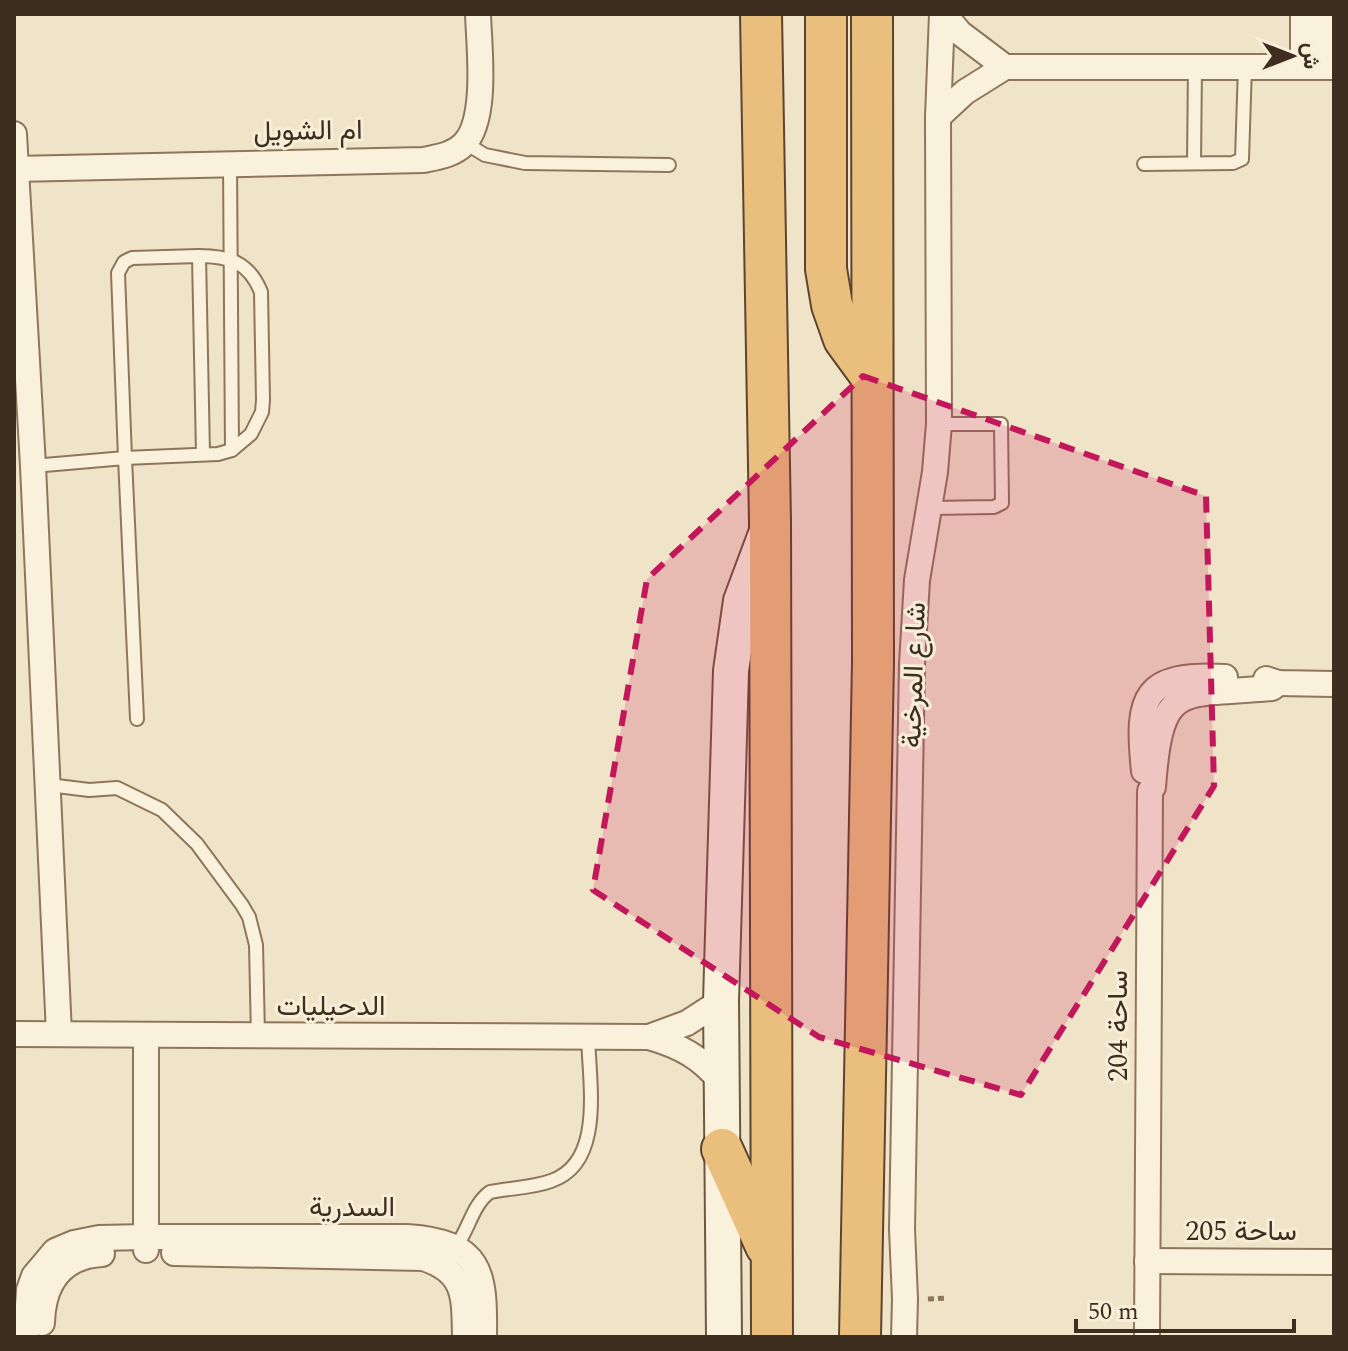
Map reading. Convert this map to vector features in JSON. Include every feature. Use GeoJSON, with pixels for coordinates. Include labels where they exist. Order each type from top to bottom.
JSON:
{"type":"FeatureCollection","features":[{"type":"Feature","properties":{"kind":"highway"},"geometry":{"type":"LineString","coordinates":[[761,14],[770,522],[772,1337]]}},
{"type":"Feature","properties":{"kind":"highway"},"geometry":{"type":"LineString","coordinates":[[826,14],[826,269],[832,305],[844,339],[871,376]]}},
{"type":"Feature","properties":{"kind":"highway","name":"شارع المرخية"},"geometry":{"type":"LineString","coordinates":[[860,1337],[873,662],[872,14]]}},
{"type":"Feature","properties":{"kind":"highway"},"geometry":{"type":"LineString","coordinates":[[722,1149],[771,1257]]}},
{"type":"Feature","properties":{"kind":"main road"},"geometry":{"type":"LineString","coordinates":[[724,1337],[721,1001],[731,671],[741,601],[770,522]]}},
{"type":"Feature","properties":{"kind":"street"},"geometry":{"type":"LineString","coordinates":[[465,143],[477,118],[478,14]]}},
{"type":"Feature","properties":{"kind":"street"},"geometry":{"type":"LineString","coordinates":[[943,14],[960,33],[1005,67]]}},
{"type":"Feature","properties":{"kind":"street","name":"شارع المرخية"},"geometry":{"type":"LineString","coordinates":[[904,1337],[902,1229],[912,664],[917,580],[930,508],[939,424],[938,117],[943,14]]}},
{"type":"Feature","properties":{"kind":"street"},"geometry":{"type":"LineString","coordinates":[[1303,14],[1320,67]]}},
{"type":"Feature","properties":{"kind":"street"},"geometry":{"type":"LineString","coordinates":[[1320,67],[1323,14]]}},
{"type":"Feature","properties":{"kind":"street"},"geometry":{"type":"LineString","coordinates":[[938,117],[965,92],[1005,67],[1320,67]]}},
{"type":"Feature","properties":{"kind":"street"},"geometry":{"type":"LineString","coordinates":[[14,134],[49,785],[59,1034]]}},
{"type":"Feature","properties":{"kind":"street","name":"ام الشويل"},"geometry":{"type":"LineString","coordinates":[[15,169],[423,160],[447,155],[465,143]]}},
{"type":"Feature","properties":{"kind":"street","name":"ساحة 204"},"geometry":{"type":"LineString","coordinates":[[1147,1337],[1150,791],[1160,732],[1164,719],[1176,703],[1194,693],[1272,688],[1278,683],[1334,684]]}},
{"type":"Feature","properties":{"kind":"street","name":"الدحيليات"},"geometry":{"type":"LineString","coordinates":[[649,1037],[687,1023],[721,1001]]}},
{"type":"Feature","properties":{"kind":"street","name":"الدحيليات"},"geometry":{"type":"LineString","coordinates":[[14,1034],[649,1037],[690,1052],[721,1082]]}},
{"type":"Feature","properties":{"kind":"street"},"geometry":{"type":"LineString","coordinates":[[146,1036],[146,1245]]}},
{"type":"Feature","properties":{"kind":"street","name":"السدرية"},"geometry":{"type":"LineString","coordinates":[[42,1337],[44,1297],[54,1277],[80,1257],[146,1245],[407,1237],[442,1241],[455,1248]]}},
{"type":"Feature","properties":{"kind":"street","name":"السدرية"},"geometry":{"type":"LineString","coordinates":[[26,1337],[26,1315],[34,1276],[55,1251],[99,1238],[146,1245],[423,1258],[449,1271],[459,1283],[464,1299],[465,1337]]}},
{"type":"Feature","properties":{"kind":"street"},"geometry":{"type":"LineString","coordinates":[[455,1248],[466,1256],[482,1277],[485,1294],[484,1337]]}},
{"type":"Feature","properties":{"kind":"street","name":"ساحة 205"},"geometry":{"type":"LineString","coordinates":[[1147,1261],[1334,1262]]}},
{"type":"Feature","properties":{"kind":"lane"},"geometry":{"type":"LineString","coordinates":[[1194,163],[1195,66]]}},
{"type":"Feature","properties":{"kind":"lane"},"geometry":{"type":"LineString","coordinates":[[1144,164],[1233,163],[1242,159],[1245,66]]}},
{"type":"Feature","properties":{"kind":"lane"},"geometry":{"type":"LineString","coordinates":[[465,143],[485,155],[525,163],[669,165]]}},
{"type":"Feature","properties":{"kind":"lane"},"geometry":{"type":"LineString","coordinates":[[230,163],[232,450]]}},
{"type":"Feature","properties":{"kind":"lane"},"geometry":{"type":"LineString","coordinates":[[199,256],[203,454]]}},
{"type":"Feature","properties":{"kind":"lane"},"geometry":{"type":"LineString","coordinates":[[33,466],[125,458],[203,454],[232,450],[251,434],[262,412],[263,349],[261,292],[249,271],[230,258],[199,256],[132,258],[124,262],[118,273],[125,458],[137,719]]}},
{"type":"Feature","properties":{"kind":"lane"},"geometry":{"type":"LineString","coordinates":[[930,508],[994,507],[1002,503],[1001,424],[939,424]]}},
{"type":"Feature","properties":{"kind":"lane"},"geometry":{"type":"LineString","coordinates":[[49,785],[89,790],[117,788],[162,810],[197,844],[242,905],[253,931],[258,1036]]}},
{"type":"Feature","properties":{"kind":"lane"},"geometry":{"type":"LineString","coordinates":[[455,1248],[467,1232],[478,1203],[484,1196],[490,1192],[562,1177],[574,1169],[582,1157],[589,1114],[588,1036]]}},
{"type":"Feature","properties":{"kind":"highlighted area"},"geometry":{"type":"Polygon","coordinates":[[[863,376],[1206,496],[1214,786],[1021,1095],[819,1037],[593,890],[647,579],[863,376]]]}}]}
